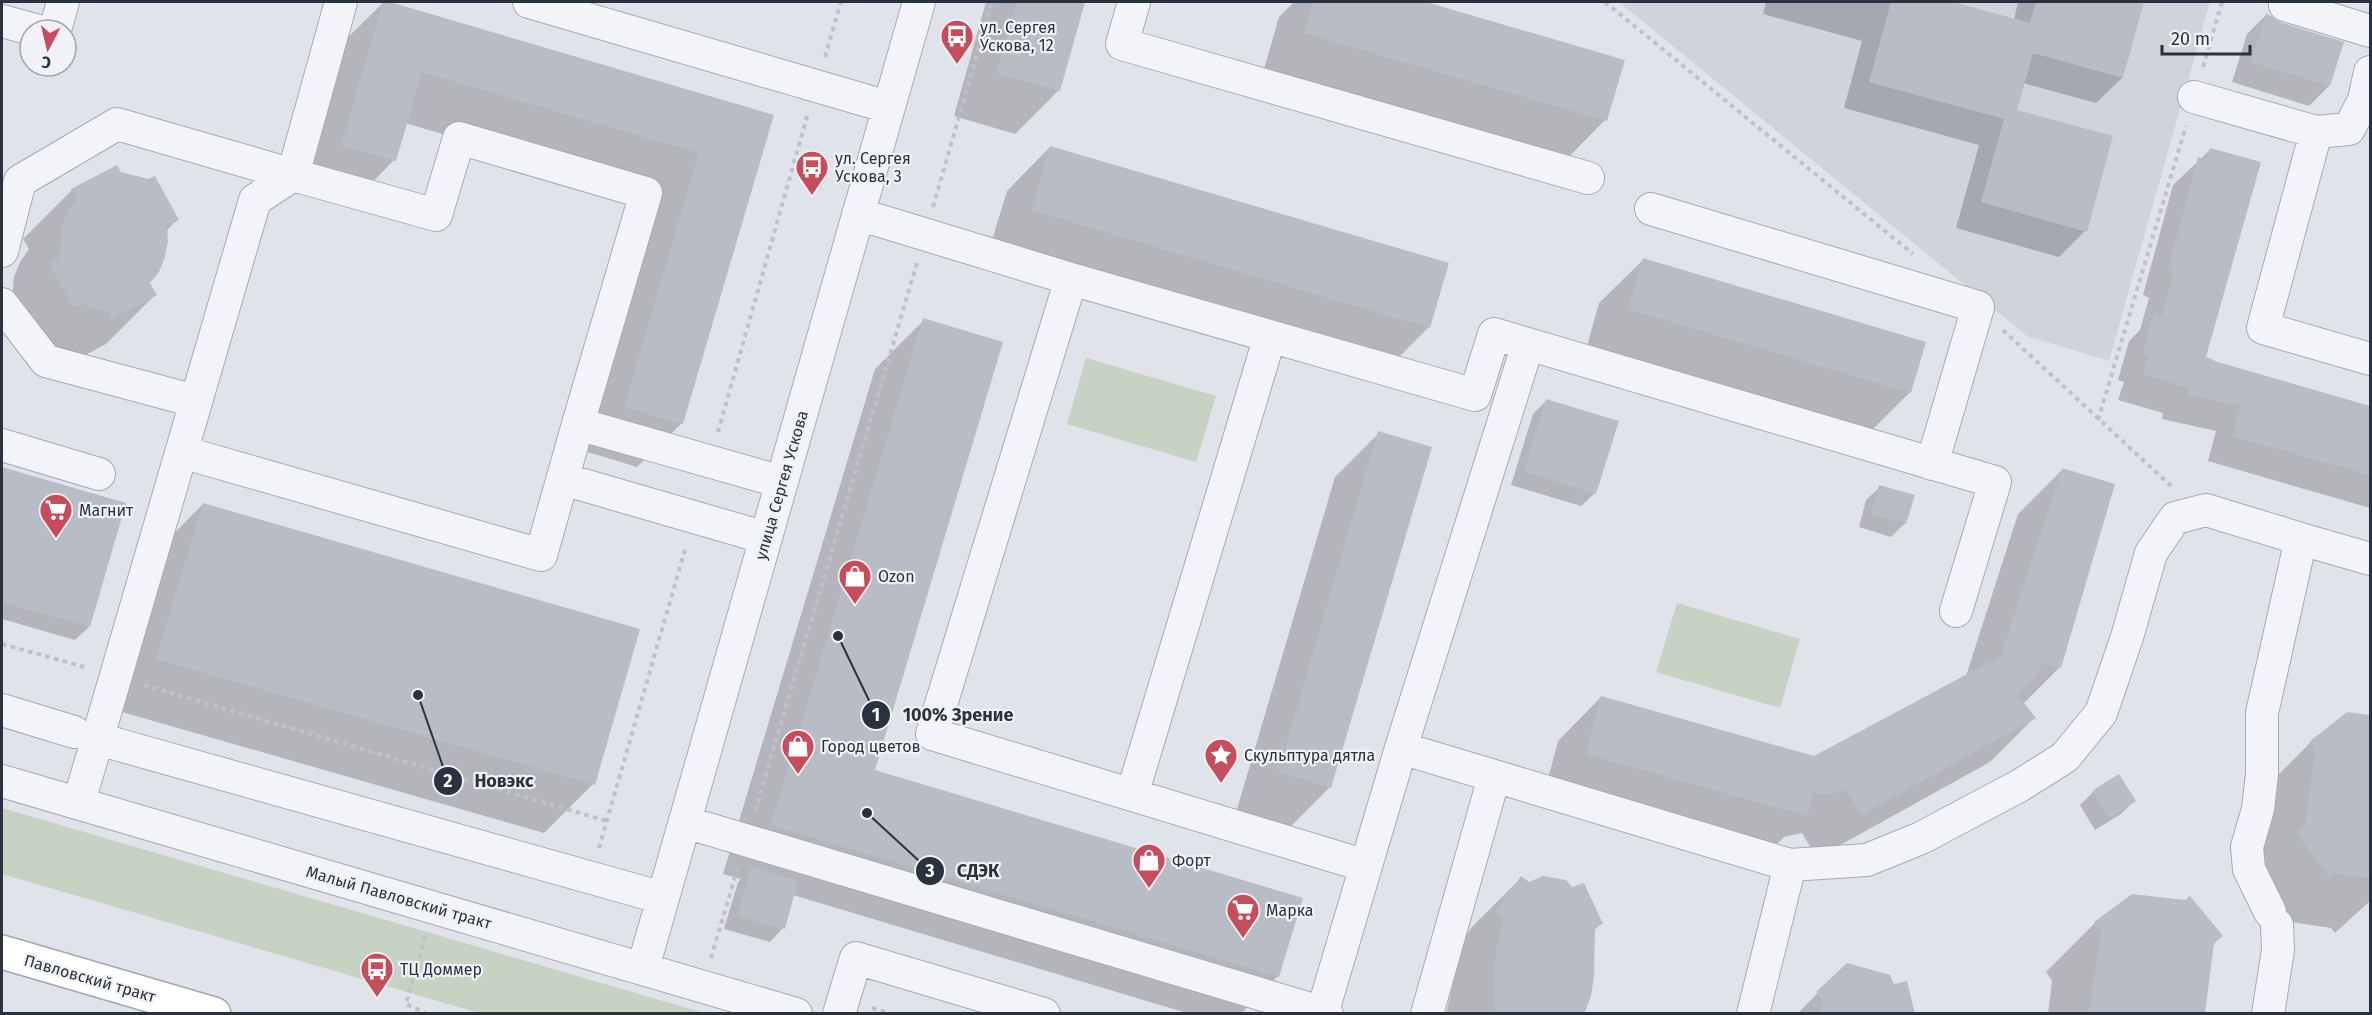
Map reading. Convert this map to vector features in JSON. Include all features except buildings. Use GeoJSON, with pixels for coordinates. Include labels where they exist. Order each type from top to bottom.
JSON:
{"type":"FeatureCollection","features":[{"type":"Feature","properties":{"kind":"main road","name":"Павловский тракт"},"geometry":{"type":"LineString","coordinates":[[2,952],[175,1008],[214,1014]]}},
{"type":"Feature","properties":{"kind":"street"},"geometry":{"type":"LineString","coordinates":[[58,18],[63,2]]}},
{"type":"Feature","properties":{"kind":"street"},"geometry":{"type":"LineString","coordinates":[[79,802],[86,735],[116,676],[255,200],[293,175],[340,2]]}},
{"type":"Feature","properties":{"kind":"street"},"geometry":{"type":"LineString","coordinates":[[529,2],[888,107]]}},
{"type":"Feature","properties":{"kind":"street","name":"улица Сергея Ускова"},"geometry":{"type":"LineString","coordinates":[[643,968],[919,2]]}},
{"type":"Feature","properties":{"kind":"street"},"geometry":{"type":"LineString","coordinates":[[1134,2],[1122,44],[1588,178]]}},
{"type":"Feature","properties":{"kind":"street"},"geometry":{"type":"LineString","coordinates":[[2285,5],[2370,31]]}},
{"type":"Feature","properties":{"kind":"street"},"geometry":{"type":"LineString","coordinates":[[2,21],[18,25]]}},
{"type":"Feature","properties":{"kind":"street"},"geometry":{"type":"LineString","coordinates":[[2194,97],[2316,132],[2349,129],[2368,92]]}},
{"type":"Feature","properties":{"kind":"street"},"geometry":{"type":"LineString","coordinates":[[2,251],[20,181],[117,124],[436,215],[459,138],[646,193],[541,555],[182,452]]}},
{"type":"Feature","properties":{"kind":"street"},"geometry":{"type":"LineString","coordinates":[[2316,132],[2263,328],[2370,359]]}},
{"type":"Feature","properties":{"kind":"street"},"geometry":{"type":"LineString","coordinates":[[1651,209],[1978,307],[1932,464]]}},
{"type":"Feature","properties":{"kind":"street"},"geometry":{"type":"LineString","coordinates":[[858,214],[1071,279],[1507,405]]}},
{"type":"Feature","properties":{"kind":"street"},"geometry":{"type":"LineString","coordinates":[[1071,279],[932,734],[1366,866]]}},
{"type":"Feature","properties":{"kind":"street"},"geometry":{"type":"LineString","coordinates":[[2,304],[46,361],[195,401]]}},
{"type":"Feature","properties":{"kind":"street"},"geometry":{"type":"LineString","coordinates":[[1475,395],[1494,334],[1995,482],[1956,611]]}},
{"type":"Feature","properties":{"kind":"street"},"geometry":{"type":"LineString","coordinates":[[1132,795],[1270,336]]}},
{"type":"Feature","properties":{"kind":"street"},"geometry":{"type":"LineString","coordinates":[[685,822],[1324,1013],[1401,748],[1528,344]]}},
{"type":"Feature","properties":{"kind":"street"},"geometry":{"type":"LineString","coordinates":[[578,424],[782,482]]}},
{"type":"Feature","properties":{"kind":"street"},"geometry":{"type":"LineString","coordinates":[[2,445],[99,474]]}},
{"type":"Feature","properties":{"kind":"street"},"geometry":{"type":"LineString","coordinates":[[563,478],[766,538]]}},
{"type":"Feature","properties":{"kind":"street"},"geometry":{"type":"LineString","coordinates":[[1401,748],[1790,865],[1867,860],[1930,833],[2019,786],[2066,757],[2101,713],[2127,637],[2151,553],[2175,518],[2206,510],[2370,559]]}},
{"type":"Feature","properties":{"kind":"street"},"geometry":{"type":"LineString","coordinates":[[2268,1014],[2278,950],[2273,918],[2249,869],[2247,847],[2258,809],[2262,774],[2262,712],[2301,539]]}},
{"type":"Feature","properties":{"kind":"street"},"geometry":{"type":"LineString","coordinates":[[2,710],[663,898]]}},
{"type":"Feature","properties":{"kind":"street"},"geometry":{"type":"LineString","coordinates":[[1427,1014],[1494,777]]}},
{"type":"Feature","properties":{"kind":"street","name":"Малый Павловский тракт"},"geometry":{"type":"LineString","coordinates":[[2,781],[796,1014]]}},
{"type":"Feature","properties":{"kind":"street"},"geometry":{"type":"LineString","coordinates":[[1753,1014],[1790,865]]}},
{"type":"Feature","properties":{"kind":"street"},"geometry":{"type":"LineString","coordinates":[[839,1014],[856,958],[1044,1014]]}},
{"type":"Feature","properties":{"kind":"path"},"geometry":{"type":"LineString","coordinates":[[817,86],[841,2]]}},
{"type":"Feature","properties":{"kind":"path"},"geometry":{"type":"LineString","coordinates":[[710,962],[992,2]]}},
{"type":"Feature","properties":{"kind":"path"},"geometry":{"type":"LineString","coordinates":[[2098,420],[2222,2]]}},
{"type":"Feature","properties":{"kind":"path"},"geometry":{"type":"LineString","coordinates":[[2,644],[607,821]]}},
{"type":"Feature","properties":{"kind":"path"},"geometry":{"type":"LineString","coordinates":[[427,1014],[406,1004],[433,908]]}},
{"type":"Feature","properties":{"kind":"shaded area"},"geometry":{"type":"Polygon","coordinates":[[[1619,2],[2210,2],[2109,361],[2027,336],[1619,2]]]}},
{"type":"Feature","properties":{"kind":"green space"},"geometry":{"type":"Polygon","coordinates":[[[1086,358],[1216,396],[1196,462],[1067,424],[1086,358]]]}},
{"type":"Feature","properties":{"kind":"green space"},"geometry":{"type":"Polygon","coordinates":[[[1677,603],[1800,639],[1780,708],[1656,672],[1677,603]]]}},
{"type":"Feature","properties":{"kind":"green space"},"geometry":{"type":"Polygon","coordinates":[[[2,808],[704,1013],[479,1013],[2,874],[2,808]]]}},
{"type":"Feature","properties":{"kind":"place","name":"ул. Сергея Ускова, 12"},"geometry":{"type":"Point","coordinates":[957,65]}},
{"type":"Feature","properties":{"kind":"place","name":"ул. Сергея Ускова, 3"},"geometry":{"type":"Point","coordinates":[812,196]}},
{"type":"Feature","properties":{"kind":"place","name":"Магнит"},"geometry":{"type":"Point","coordinates":[56,539]}},
{"type":"Feature","properties":{"kind":"place","name":"Ozon"},"geometry":{"type":"Point","coordinates":[855,605]}},
{"type":"Feature","properties":{"kind":"place","name":"100% Зрение"},"geometry":{"type":"Point","coordinates":[838,636]}},
{"type":"Feature","properties":{"kind":"place","name":"Новэкс"},"geometry":{"type":"Point","coordinates":[418,695]}},
{"type":"Feature","properties":{"kind":"place","name":"Город цветов"},"geometry":{"type":"Point","coordinates":[798,775]}},
{"type":"Feature","properties":{"kind":"place","name":"Скульптура дятла"},"geometry":{"type":"Point","coordinates":[1221,784]}},
{"type":"Feature","properties":{"kind":"place","name":"СДЭК"},"geometry":{"type":"Point","coordinates":[867,813]}},
{"type":"Feature","properties":{"kind":"place","name":"Форт"},"geometry":{"type":"Point","coordinates":[1149,889]}},
{"type":"Feature","properties":{"kind":"place","name":"Марка"},"geometry":{"type":"Point","coordinates":[1243,939]}},
{"type":"Feature","properties":{"kind":"place","name":"ТЦ Доммер"},"geometry":{"type":"Point","coordinates":[377,998]}}]}
